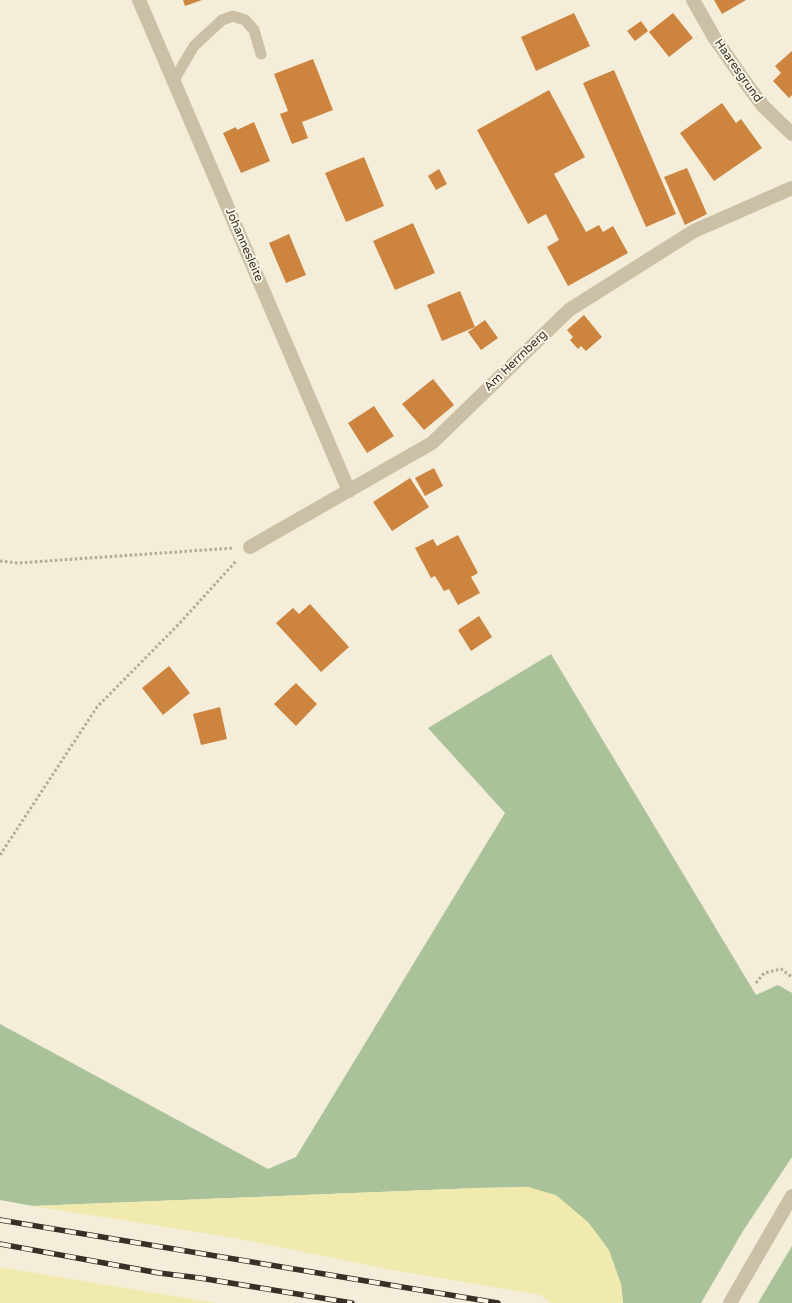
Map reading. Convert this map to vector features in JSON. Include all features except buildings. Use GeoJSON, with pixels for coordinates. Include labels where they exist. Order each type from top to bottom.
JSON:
{"type":"FeatureCollection","features":[{"type":"Feature","properties":{"kind":"street","name":"Johannesleite"},"geometry":{"type":"LineString","coordinates":[[139,0],[349,491]]}},
{"type":"Feature","properties":{"kind":"street","name":"Haaresgrund"},"geometry":{"type":"LineString","coordinates":[[692,0],[714,37],[748,86],[763,106],[792,134]]}},
{"type":"Feature","properties":{"kind":"street","name":"Am Herrnberg"},"geometry":{"type":"LineString","coordinates":[[250,547],[432,443],[569,310],[694,231],[792,188]]}},
{"type":"Feature","properties":{"kind":"street"},"geometry":{"type":"LineString","coordinates":[[730,1303],[792,1196]]}},
{"type":"Feature","properties":{"kind":"lane"},"geometry":{"type":"LineString","coordinates":[[174,80],[194,46],[222,20],[233,16],[244,20],[254,30],[261,54]]}},
{"type":"Feature","properties":{"kind":"path"},"geometry":{"type":"LineString","coordinates":[[0,562],[18,564],[250,547]]}},
{"type":"Feature","properties":{"kind":"path"},"geometry":{"type":"LineString","coordinates":[[0,855],[97,707],[179,624],[250,547]]}},
{"type":"Feature","properties":{"kind":"path"},"geometry":{"type":"LineString","coordinates":[[756,983],[764,973],[781,969],[792,976]]}},
{"type":"Feature","properties":{"kind":"green space"},"geometry":{"type":"Polygon","coordinates":[[[551,654],[756,995],[778,985],[792,993],[792,1157],[743,1231],[701,1303],[623,1303],[621,1284],[528,1187],[33,1206],[0,1200],[0,1024],[268,1169],[296,1157],[505,813],[428,728],[551,654]]]}},
{"type":"Feature","properties":{"kind":"green space"},"geometry":{"type":"Polygon","coordinates":[[[792,1246],[792,1303],[758,1303],[792,1246]]]}},
{"type":"Feature","properties":{"kind":"sand"},"geometry":{"type":"Polygon","coordinates":[[[528,1187],[556,1195],[588,1222],[609,1250],[621,1284],[623,1303],[551,1303],[540,1295],[387,1269],[235,1238],[33,1206],[478,1188],[528,1187]]]}},
{"type":"Feature","properties":{"kind":"sand"},"geometry":{"type":"Polygon","coordinates":[[[0,1267],[217,1303],[0,1303],[0,1267]]]}},
{"type":"Feature","properties":{"kind":"railway"},"geometry":{"type":"LineString","coordinates":[[0,1220],[498,1303]]}},
{"type":"Feature","properties":{"kind":"railway"},"geometry":{"type":"LineString","coordinates":[[0,1244],[159,1273],[352,1303]]}}]}
